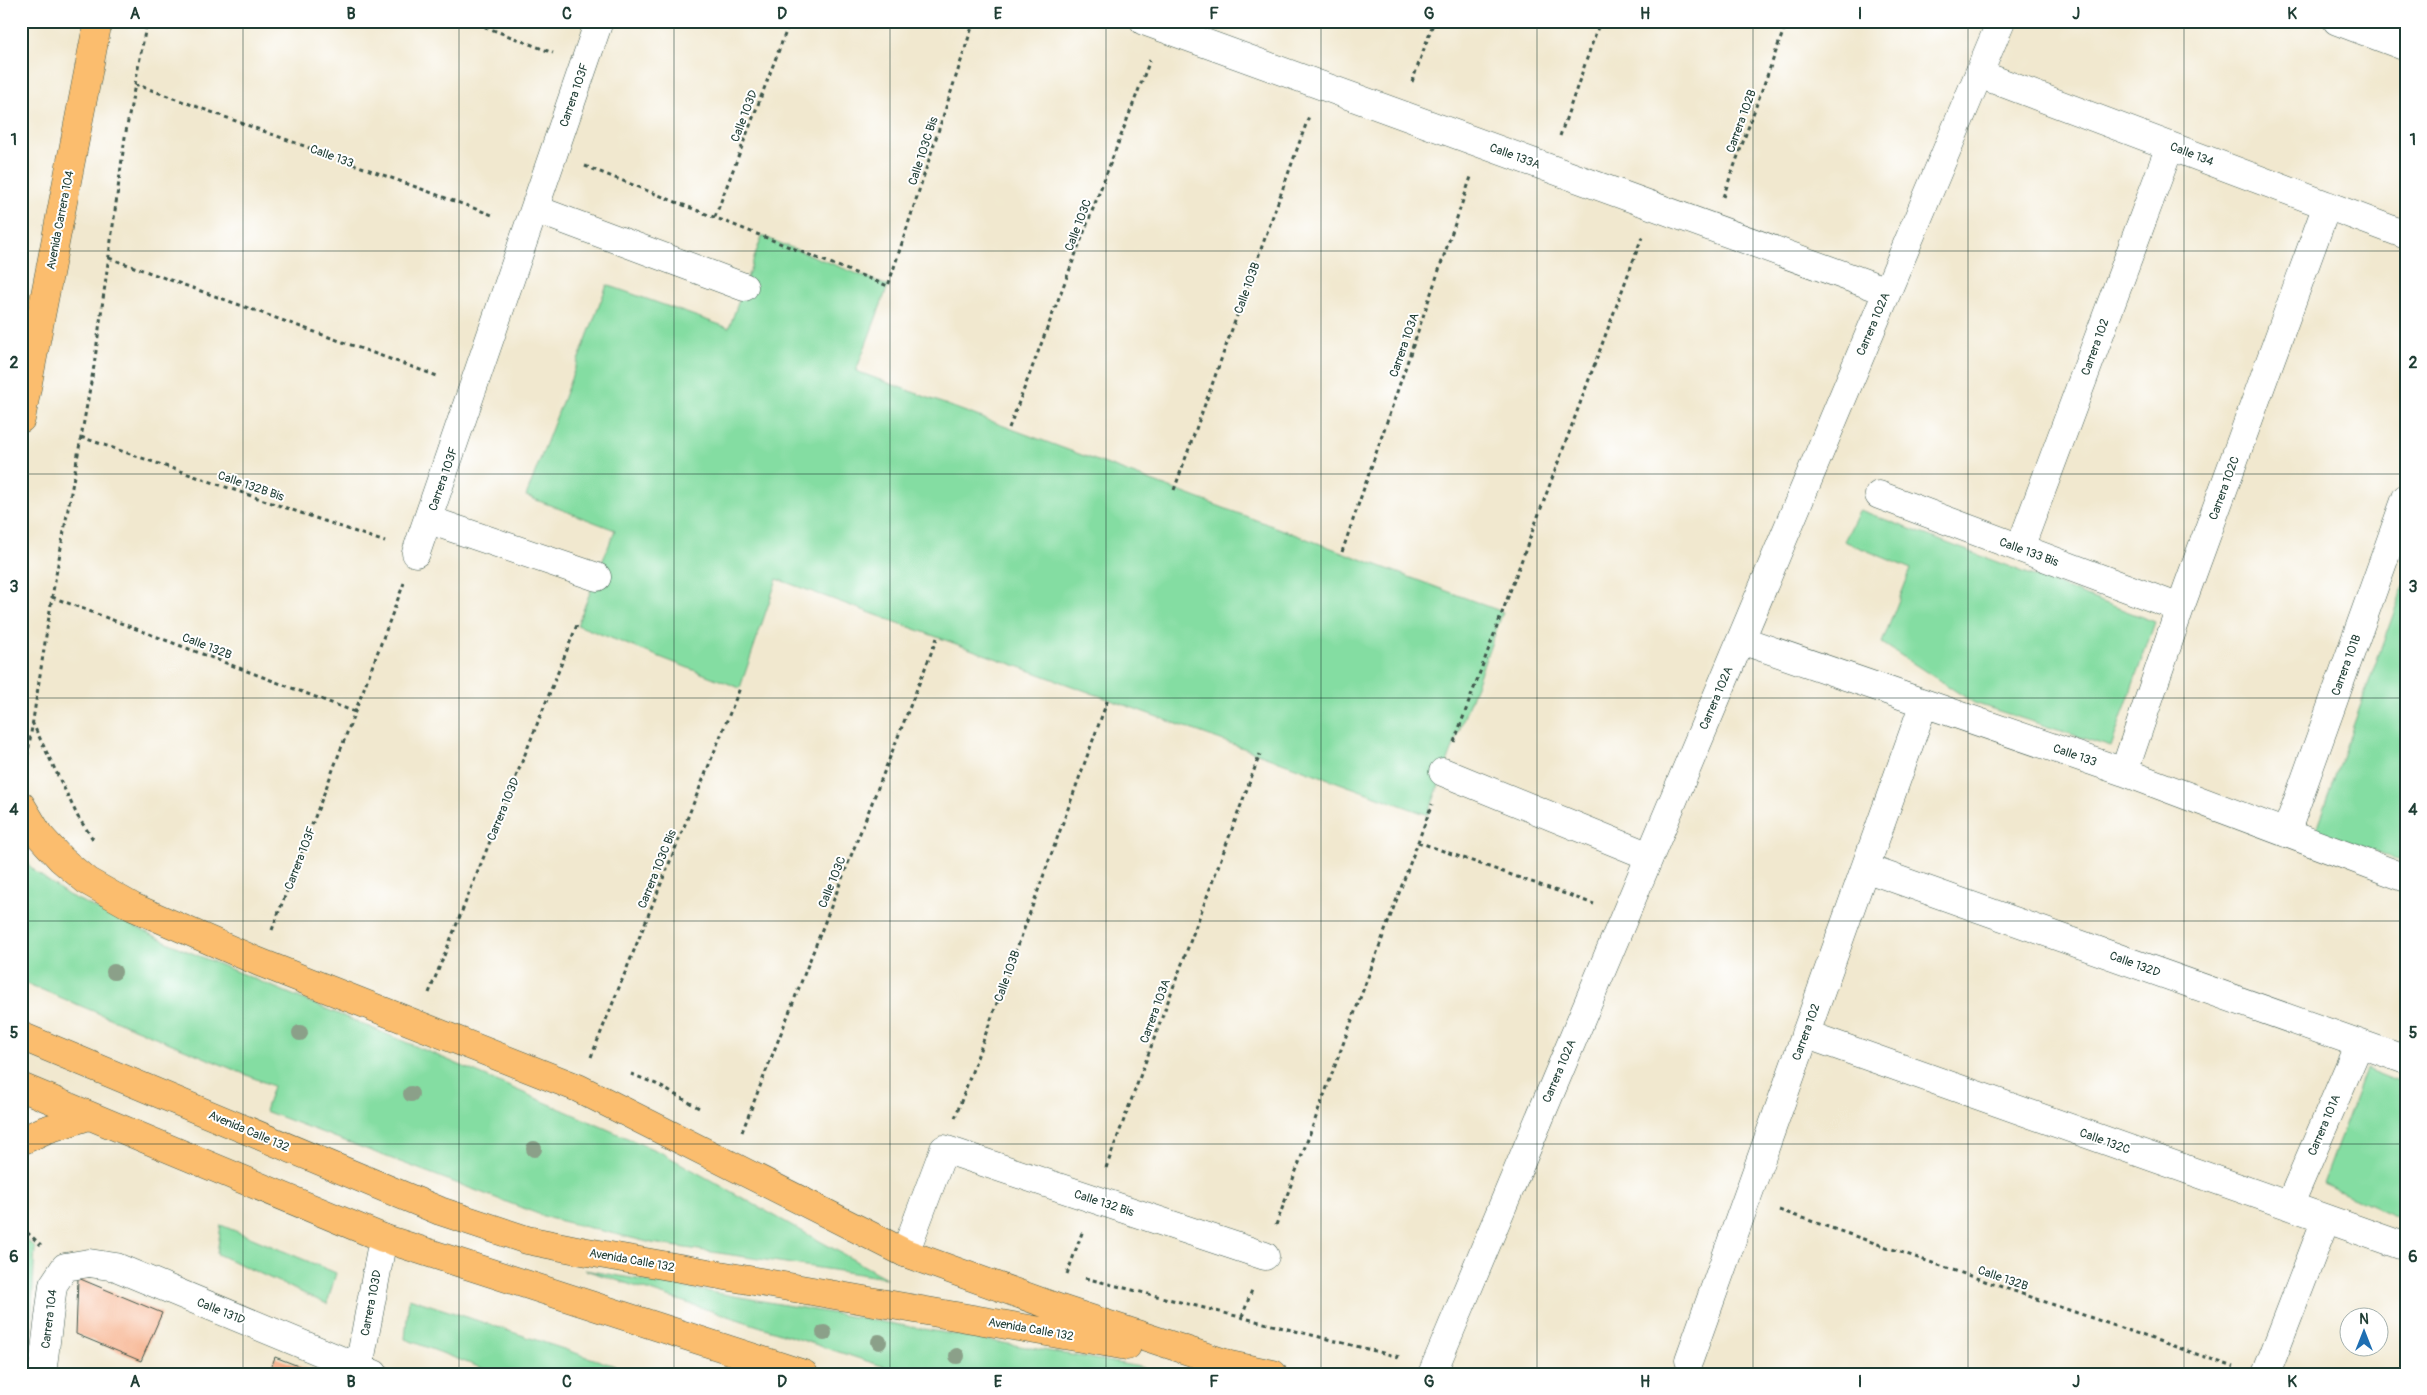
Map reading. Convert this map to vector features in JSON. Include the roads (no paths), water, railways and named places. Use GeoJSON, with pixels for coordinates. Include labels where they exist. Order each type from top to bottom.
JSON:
{"type":"FeatureCollection","features":[{"type":"Feature","properties":{"kind":"main road","name":"Avenida Carrera 104"},"geometry":{"type":"LineString","coordinates":[[21,419],[98,21]]}},
{"type":"Feature","properties":{"kind":"main road"},"geometry":{"type":"LineString","coordinates":[[21,806],[40,835],[61,859],[87,881],[133,907],[260,962],[578,1088],[905,1253],[1058,1308],[1225,1363]]}},
{"type":"Feature","properties":{"kind":"main road","name":"Avenida Calle 132"},"geometry":{"type":"LineString","coordinates":[[21,1036],[440,1211],[528,1240],[1225,1363],[1274,1374]]}},
{"type":"Feature","properties":{"kind":"main road"},"geometry":{"type":"LineString","coordinates":[[21,1087],[383,1238],[804,1374]]}},
{"type":"Feature","properties":{"kind":"main road"},"geometry":{"type":"LineString","coordinates":[[21,1141],[45,1130],[89,1116]]}},
{"type":"Feature","properties":{"kind":"street","name":"Carrera 103F"},"geometry":{"type":"LineString","coordinates":[[416,553],[429,520],[599,21]]}},
{"type":"Feature","properties":{"kind":"street","name":"Carrera 102A"},"geometry":{"type":"LineString","coordinates":[[1432,1374],[2001,21]]}},
{"type":"Feature","properties":{"kind":"street"},"geometry":{"type":"LineString","coordinates":[[2337,21],[2406,47]]}},
{"type":"Feature","properties":{"kind":"street","name":"Calle 133A"},"geometry":{"type":"LineString","coordinates":[[1153,25],[1887,291]]}},
{"type":"Feature","properties":{"kind":"street","name":"Calle 134"},"geometry":{"type":"LineString","coordinates":[[1979,74],[2406,235]]}},
{"type":"Feature","properties":{"kind":"street","name":"Carrera 102"},"geometry":{"type":"LineString","coordinates":[[2020,548],[2170,146]]}},
{"type":"Feature","properties":{"kind":"street","name":"Carrera 102C"},"geometry":{"type":"LineString","coordinates":[[2124,772],[2180,608],[2327,205]]}},
{"type":"Feature","properties":{"kind":"street"},"geometry":{"type":"LineString","coordinates":[[532,219],[744,287]]}},
{"type":"Feature","properties":{"kind":"street","name":"Calle 133 Bis"},"geometry":{"type":"LineString","coordinates":[[1879,495],[2180,608]]}},
{"type":"Feature","properties":{"kind":"street","name":"Carrera 101B"},"geometry":{"type":"LineString","coordinates":[[2286,833],[2406,498]]}},
{"type":"Feature","properties":{"kind":"street"},"geometry":{"type":"LineString","coordinates":[[429,520],[596,577]]}},
{"type":"Feature","properties":{"kind":"street","name":"Calle 133"},"geometry":{"type":"LineString","coordinates":[[1741,640],[2124,772],[2406,878]]}},
{"type":"Feature","properties":{"kind":"street","name":"Carrera 102"},"geometry":{"type":"LineString","coordinates":[[1689,1360],[1924,703]]}},
{"type":"Feature","properties":{"kind":"street"},"geometry":{"type":"LineString","coordinates":[[1443,772],[1649,856]]}},
{"type":"Feature","properties":{"kind":"street","name":"Calle 132D"},"geometry":{"type":"LineString","coordinates":[[1865,868],[2406,1060]]}},
{"type":"Feature","properties":{"kind":"street","name":"Calle 132C"},"geometry":{"type":"LineString","coordinates":[[1805,1034],[2406,1247]]}},
{"type":"Feature","properties":{"kind":"street","name":"Carrera 101A"},"geometry":{"type":"LineString","coordinates":[[2289,1206],[2359,1044]]}},
{"type":"Feature","properties":{"kind":"street","name":"Calle 132 Bis"},"geometry":{"type":"LineString","coordinates":[[905,1253],[944,1149],[1265,1256]]}},
{"type":"Feature","properties":{"kind":"street"},"geometry":{"type":"LineString","coordinates":[[2266,1374],[2326,1219]]}},
{"type":"Feature","properties":{"kind":"street","name":"Carrera 103D"},"geometry":{"type":"LineString","coordinates":[[366,1371],[383,1238]]}},
{"type":"Feature","properties":{"kind":"street","name":"Calle 131D"},"geometry":{"type":"LineString","coordinates":[[65,1267],[89,1263],[116,1267],[366,1371]]}},
{"type":"Feature","properties":{"kind":"street","name":"Carrera 104"},"geometry":{"type":"LineString","coordinates":[[42,1374],[53,1284],[65,1267]]}}]}
